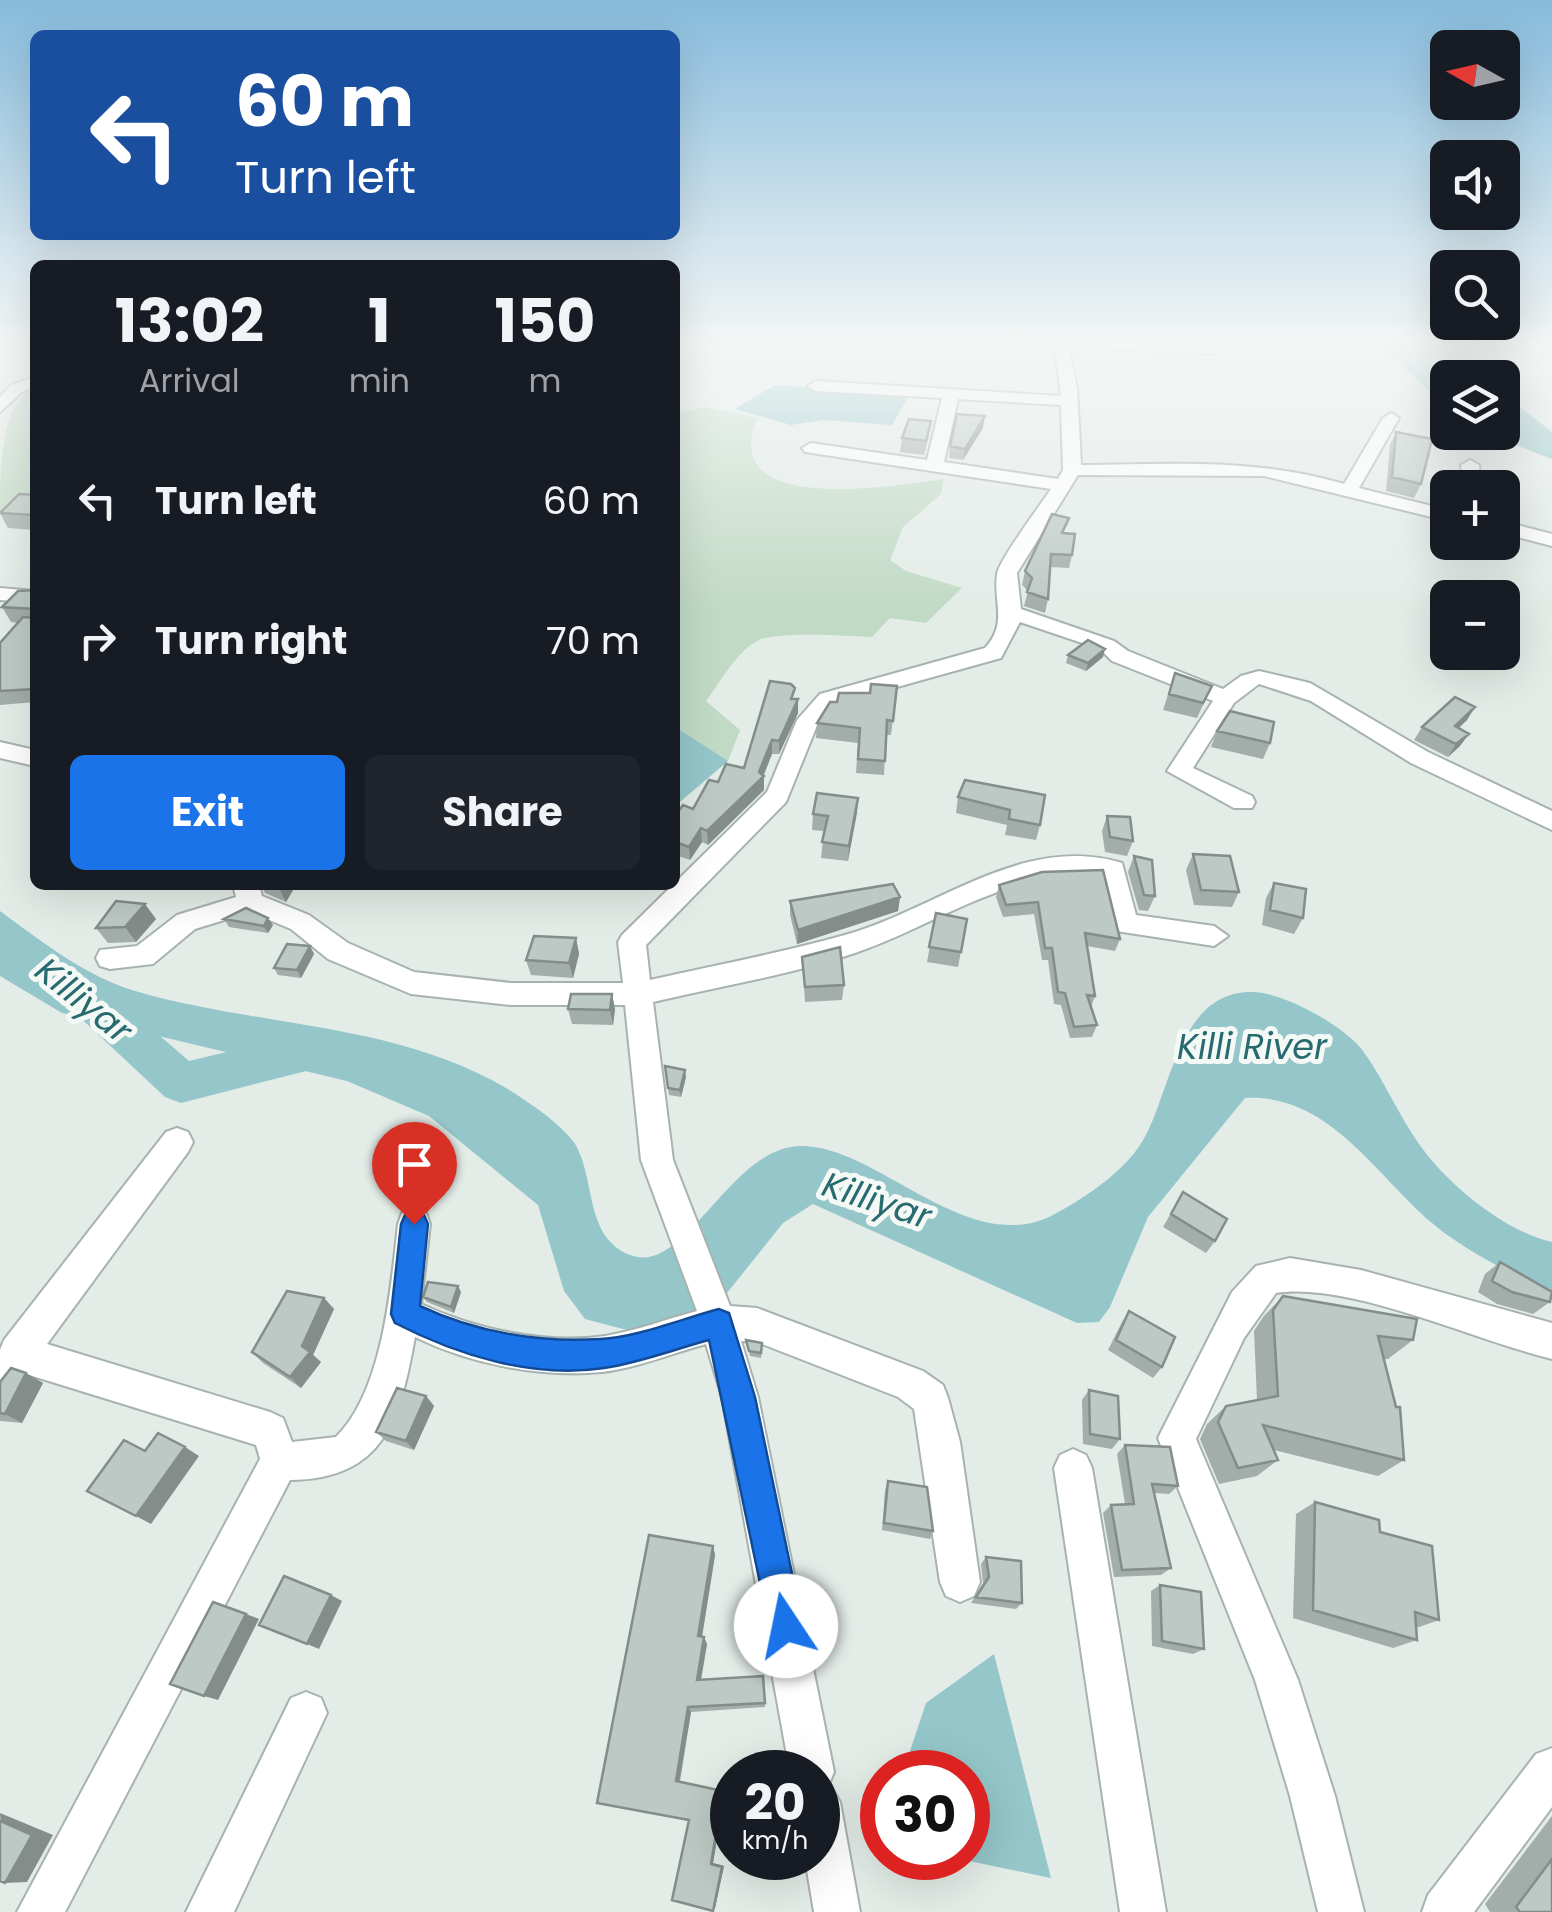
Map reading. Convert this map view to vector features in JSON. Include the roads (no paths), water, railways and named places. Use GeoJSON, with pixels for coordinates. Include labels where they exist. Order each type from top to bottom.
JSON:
{"type":"FeatureCollection","features":[{"type":"Feature","properties":{"kind":"street"},"geometry":{"type":"LineString","coordinates":[[935,463],[943,431]]}},
{"type":"Feature","properties":{"kind":"street"},"geometry":{"type":"LineString","coordinates":[[808,1750],[752,1454],[719,1323],[656,1160],[632,942],[777,796],[817,708],[828,699],[993,654],[1006,641],[1014,612],[1007,573],[1068,477],[1069,431]]}},
{"type":"Feature","properties":{"kind":"street"},"geometry":{"type":"LineString","coordinates":[[1348,492],[1383,431]]}},
{"type":"Feature","properties":{"kind":"street"},"geometry":{"type":"LineString","coordinates":[[811,448],[1068,477],[1259,470],[1430,512]]}},
{"type":"Feature","properties":{"kind":"street"},"geometry":{"type":"LineString","coordinates":[[1470,465],[1470,470]]}},
{"type":"Feature","properties":{"kind":"street"},"geometry":{"type":"LineString","coordinates":[[1520,532],[1552,540]]}},
{"type":"Feature","properties":{"kind":"street"},"geometry":{"type":"LineString","coordinates":[[0,594],[30,597]]}},
{"type":"Feature","properties":{"kind":"street"},"geometry":{"type":"LineString","coordinates":[[1014,612],[1107,644],[1120,656],[1226,698]]}},
{"type":"Feature","properties":{"kind":"street"},"geometry":{"type":"LineString","coordinates":[[1243,802],[1178,771],[1226,698],[1248,680],[1264,678],[1332,702],[1398,746],[1552,822]]}},
{"type":"Feature","properties":{"kind":"street"},"geometry":{"type":"LineString","coordinates":[[0,750],[30,757]]}},
{"type":"Feature","properties":{"kind":"street"},"geometry":{"type":"LineString","coordinates":[[110,958],[143,956],[186,922],[249,894],[300,922],[338,951],[411,983],[511,994],[638,994],[848,945],[908,924],[1013,874],[1077,865],[1112,870],[1124,924],[1214,936]]}},
{"type":"Feature","properties":{"kind":"street"},"geometry":{"type":"LineString","coordinates":[[40,1912],[280,1462],[270,1430],[8,1366],[177,1142]]}},
{"type":"Feature","properties":{"kind":"street"},"geometry":{"type":"LineString","coordinates":[[280,1462],[324,1460],[352,1450],[376,1412],[405,1314],[414,1224]]}},
{"type":"Feature","properties":{"kind":"street"},"geometry":{"type":"LineString","coordinates":[[1341,1912],[1314,1795],[1244,1597],[1182,1459],[1177,1438],[1248,1296],[1268,1278],[1297,1273],[1345,1283],[1511,1334],[1552,1341]]}},
{"type":"Feature","properties":{"kind":"street"},"geometry":{"type":"LineString","coordinates":[[405,1314],[453,1337],[545,1352],[602,1354],[719,1323],[757,1324],[910,1384],[930,1398],[941,1442],[960,1582]]}},
{"type":"Feature","properties":{"kind":"street"},"geometry":{"type":"LineString","coordinates":[[1073,1468],[1143,1912]]}},
{"type":"Feature","properties":{"kind":"street"},"geometry":{"type":"LineString","coordinates":[[209,1912],[306,1713]]}},
{"type":"Feature","properties":{"kind":"street"},"geometry":{"type":"LineString","coordinates":[[1444,1912],[1552,1770]]}},
{"type":"Feature","properties":{"kind":"street"},"geometry":{"type":"LineString","coordinates":[[831,1880],[837,1912]]}},
{"type":"Feature","properties":{"kind":"water"},"geometry":{"type":"Polygon","coordinates":[[[1520,431],[1552,432],[1552,459],[1520,447],[1520,431]]]}},
{"type":"Feature","properties":{"kind":"water"},"geometry":{"type":"Polygon","coordinates":[[[680,730],[728,761],[680,802],[680,730]]]}},
{"type":"Feature","properties":{"kind":"water","name":"Killi River"},"geometry":{"type":"Polygon","coordinates":[[[0,911],[81,967],[135,991],[418,1050],[463,1066],[506,1088],[553,1121],[575,1144],[605,1235],[630,1255],[651,1257],[690,1230],[753,1166],[776,1151],[802,1146],[831,1151],[861,1163],[955,1212],[987,1222],[1019,1225],[1051,1216],[1101,1184],[1134,1153],[1152,1122],[1180,1049],[1207,1008],[1227,996],[1265,994],[1312,1012],[1354,1041],[1371,1062],[1419,1144],[1445,1174],[1496,1217],[1552,1242],[1552,1296],[1445,1234],[1326,1122],[1275,1100],[1245,1098],[1148,1217],[1110,1307],[1099,1322],[1077,1323],[813,1204],[783,1223],[727,1293],[691,1322],[660,1332],[623,1329],[585,1319],[564,1291],[538,1205],[429,1116],[347,1081],[62,1013],[0,976],[0,911]]]}},
{"type":"Feature","properties":{"kind":"water"},"geometry":{"type":"Polygon","coordinates":[[[994,1654],[1051,1878],[990,1865],[990,1750],[910,1750],[926,1703],[994,1654]]]}},
{"type":"Feature","properties":{"kind":"waterway","name":"Killiyar"},"geometry":{"type":"LineString","coordinates":[[0,935],[86,997],[181,1083],[322,1048]]}}]}
